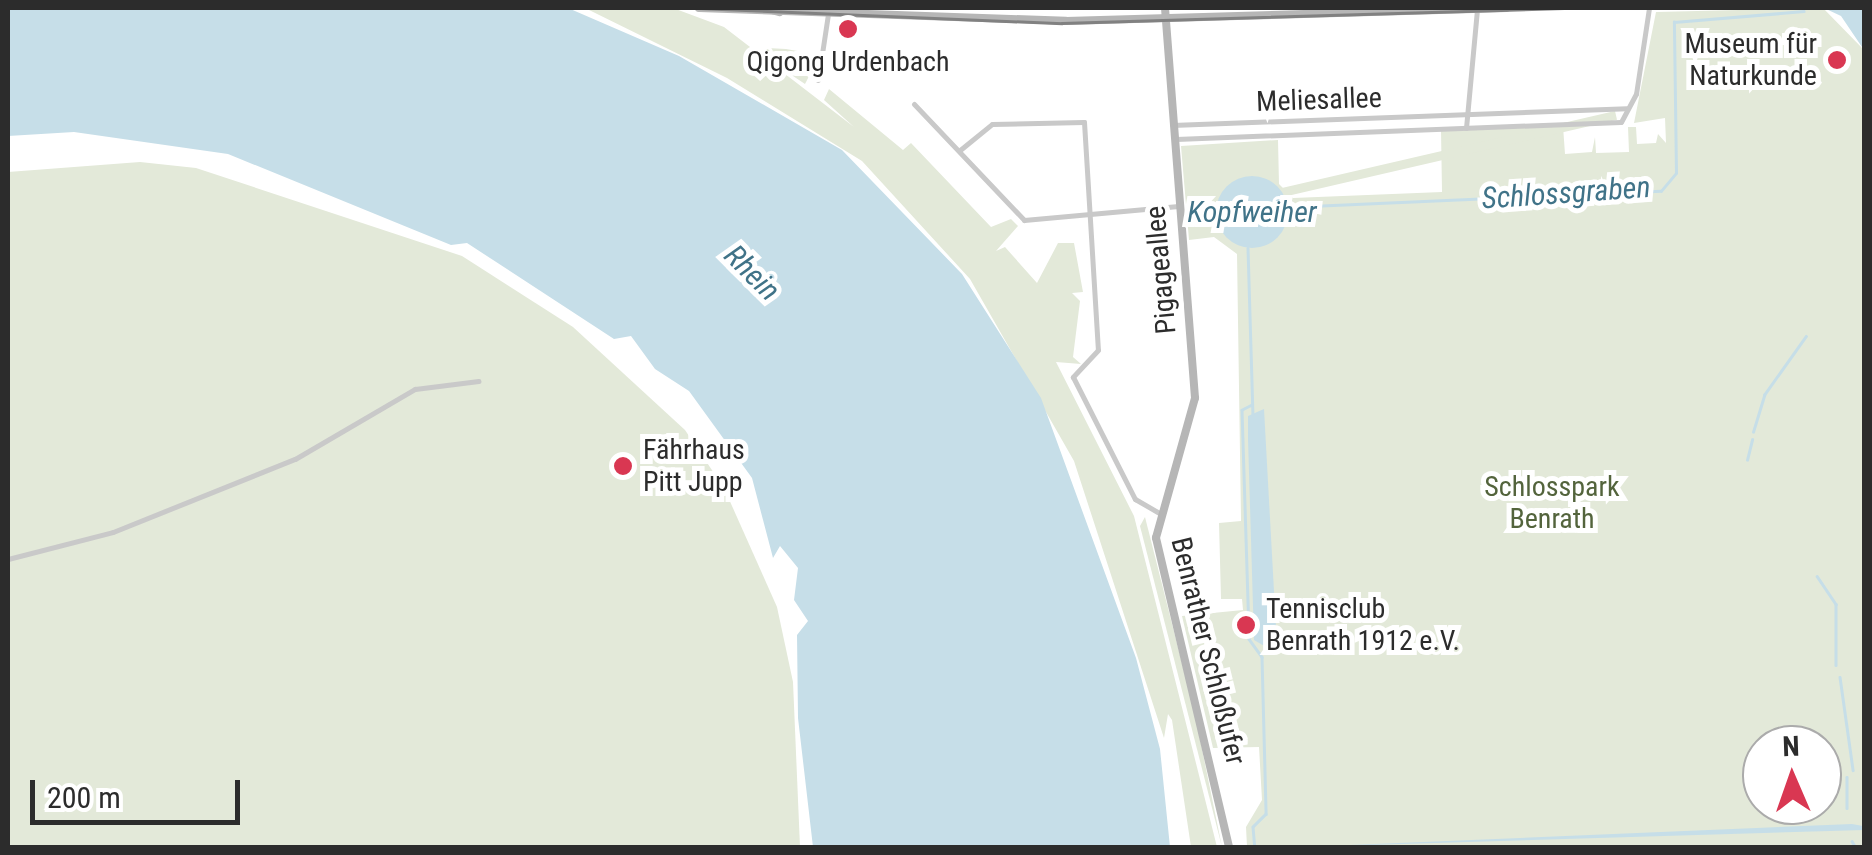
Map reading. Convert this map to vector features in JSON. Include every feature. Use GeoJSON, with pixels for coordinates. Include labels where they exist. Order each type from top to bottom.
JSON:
{"type":"FeatureCollection","features":[{"type":"Feature","properties":{"kind":"street"},"geometry":{"type":"LineString","coordinates":[[700,8],[828,14],[914,12],[1066,21],[1321,10],[1507,8]]}},
{"type":"Feature","properties":{"kind":"street"},"geometry":{"type":"LineString","coordinates":[[764,8],[779,12]]}},
{"type":"Feature","properties":{"kind":"street"},"geometry":{"type":"LineString","coordinates":[[1066,8],[1066,21]]}},
{"type":"Feature","properties":{"kind":"street","name":"Pigageallee"},"geometry":{"type":"LineString","coordinates":[[1158,513],[1195,398],[1166,8]]}},
{"type":"Feature","properties":{"kind":"street"},"geometry":{"type":"LineString","coordinates":[[1466,128],[1477,8]]}},
{"type":"Feature","properties":{"kind":"street"},"geometry":{"type":"LineString","coordinates":[[1628,108],[1649,8]]}},
{"type":"Feature","properties":{"kind":"street"},"geometry":{"type":"LineString","coordinates":[[818,80],[828,14]]}},
{"type":"Feature","properties":{"kind":"street"},"geometry":{"type":"LineString","coordinates":[[914,104],[1024,220],[1178,206]]}},
{"type":"Feature","properties":{"kind":"street","name":"Meliesallee"},"geometry":{"type":"LineString","coordinates":[[1172,125],[1628,108],[1621,122],[1173,138]]}},
{"type":"Feature","properties":{"kind":"street"},"geometry":{"type":"LineString","coordinates":[[960,150],[992,124],[1081,119],[1094,215]]}},
{"type":"Feature","properties":{"kind":"street","name":"Benrather Schloßufer"},"geometry":{"type":"LineString","coordinates":[[1094,215],[1098,355],[1073,374],[1136,502],[1158,513],[1162,568],[1229,848]]}},
{"type":"Feature","properties":{"kind":"street"},"geometry":{"type":"LineString","coordinates":[[8,559],[113,532],[295,459],[416,389],[478,381]]}},
{"type":"Feature","properties":{"kind":"green space"},"geometry":{"type":"Polygon","coordinates":[[[585,8],[673,8],[724,27],[854,127],[824,100],[829,89],[903,150],[911,143],[991,227],[1011,219],[1018,226],[996,251],[1005,247],[1037,283],[1058,243],[1074,243],[1083,292],[1072,293],[1080,301],[1073,357],[1081,364],[1056,362],[1134,516],[1217,847],[1191,847],[1172,720],[1168,714],[1164,738],[1074,461],[970,279],[862,161],[727,78],[585,8]]]}},
{"type":"Feature","properties":{"kind":"green space","name":"Schlosspark Benrath"},"geometry":{"type":"Polygon","coordinates":[[[1823,8],[1864,50],[1864,847],[1247,847],[1246,827],[1262,800],[1259,747],[1213,748],[1182,616],[1243,610],[1242,599],[1221,599],[1219,523],[1241,521],[1237,254],[1214,237],[1189,240],[1181,146],[1278,140],[1279,184],[1293,198],[1442,192],[1441,130],[1563,126],[1565,154],[1592,152],[1595,137],[1596,153],[1629,152],[1628,127],[1636,127],[1637,144],[1656,143],[1658,134],[1666,143],[1665,118],[1634,123],[1656,12],[1823,8]]]}},
{"type":"Feature","properties":{"kind":"green space"},"geometry":{"type":"Polygon","coordinates":[[[767,48],[820,55],[805,84],[766,58],[767,48]]]}},
{"type":"Feature","properties":{"kind":"green space"},"geometry":{"type":"Polygon","coordinates":[[[1615,111],[1617,120],[1189,219],[1187,210],[1615,111]]]}},
{"type":"Feature","properties":{"kind":"green space"},"geometry":{"type":"Polygon","coordinates":[[[140,162],[196,168],[462,256],[573,327],[685,430],[724,488],[777,607],[793,682],[800,847],[8,848],[8,172],[140,162]]]}},
{"type":"Feature","properties":{"kind":"green space"},"geometry":{"type":"Polygon","coordinates":[[[1145,517],[1195,715],[1222,847],[1140,526],[1145,517]]]}},
{"type":"Feature","properties":{"kind":"water","name":"Rhein"},"geometry":{"type":"Polygon","coordinates":[[[8,8],[568,8],[679,56],[842,150],[962,274],[1041,398],[1136,658],[1160,749],[1170,847],[813,847],[798,718],[797,635],[808,621],[794,600],[798,568],[780,546],[773,558],[752,478],[689,391],[655,369],[631,336],[614,339],[467,243],[451,245],[228,154],[74,132],[8,136],[8,8]]]}},
{"type":"Feature","properties":{"kind":"water"},"geometry":{"type":"Polygon","coordinates":[[[1824,8],[1864,8],[1864,50],[1841,16],[1824,8]]]}},
{"type":"Feature","properties":{"kind":"water","name":"Kopfweiher"},"geometry":{"type":"Polygon","coordinates":[[[1252,176],[1277,187],[1288,212],[1277,237],[1252,248],[1227,237],[1216,212],[1227,187],[1252,176]]]}},
{"type":"Feature","properties":{"kind":"water"},"geometry":{"type":"Polygon","coordinates":[[[1264,409],[1277,646],[1266,647],[1254,640],[1248,439],[1248,416],[1264,409]]]}},
{"type":"Feature","properties":{"kind":"water"},"geometry":{"type":"Polygon","coordinates":[[[1842,825],[1863,826],[1864,830],[1302,847],[1842,825]]]}},
{"type":"Feature","properties":{"kind":"waterway","name":"Schlossgraben"},"geometry":{"type":"LineString","coordinates":[[1288,207],[1661,191],[1676,173],[1674,22],[1804,11]]}},
{"type":"Feature","properties":{"kind":"waterway"},"geometry":{"type":"LineString","coordinates":[[1248,248],[1253,414]]}},
{"type":"Feature","properties":{"kind":"waterway"},"geometry":{"type":"LineString","coordinates":[[1753,432],[1764,395],[1806,336]]}},
{"type":"Feature","properties":{"kind":"waterway"},"geometry":{"type":"LineString","coordinates":[[1252,405],[1242,410],[1249,639],[1262,657],[1266,814],[1253,827],[1255,848]]}},
{"type":"Feature","properties":{"kind":"waterway"},"geometry":{"type":"LineString","coordinates":[[1747,460],[1752,440]]}},
{"type":"Feature","properties":{"kind":"waterway"},"geometry":{"type":"LineString","coordinates":[[1817,576],[1836,604],[1836,665]]}},
{"type":"Feature","properties":{"kind":"waterway"},"geometry":{"type":"LineString","coordinates":[[1840,677],[1853,770]]}},
{"type":"Feature","properties":{"kind":"waterway"},"geometry":{"type":"LineString","coordinates":[[1847,777],[1847,808]]}},
{"type":"Feature","properties":{"kind":"waterway"},"geometry":{"type":"LineString","coordinates":[[1852,841],[1856,848]]}},
{"type":"Feature","properties":{"kind":"tram line"},"geometry":{"type":"LineString","coordinates":[[698,8],[1062,23],[1564,8]]}},
{"type":"Feature","properties":{"kind":"place","name":"Qigong Urdenbach"},"geometry":{"type":"Point","coordinates":[848,29]}},
{"type":"Feature","properties":{"kind":"place","name":"Museum für Naturkunde"},"geometry":{"type":"Point","coordinates":[1837,60]}},
{"type":"Feature","properties":{"kind":"place","name":"Fährhaus Pitt Jupp"},"geometry":{"type":"Point","coordinates":[623,466]}},
{"type":"Feature","properties":{"kind":"place","name":"Tennisclub Benrath 1912 e.V."},"geometry":{"type":"Point","coordinates":[1246,625]}}]}
